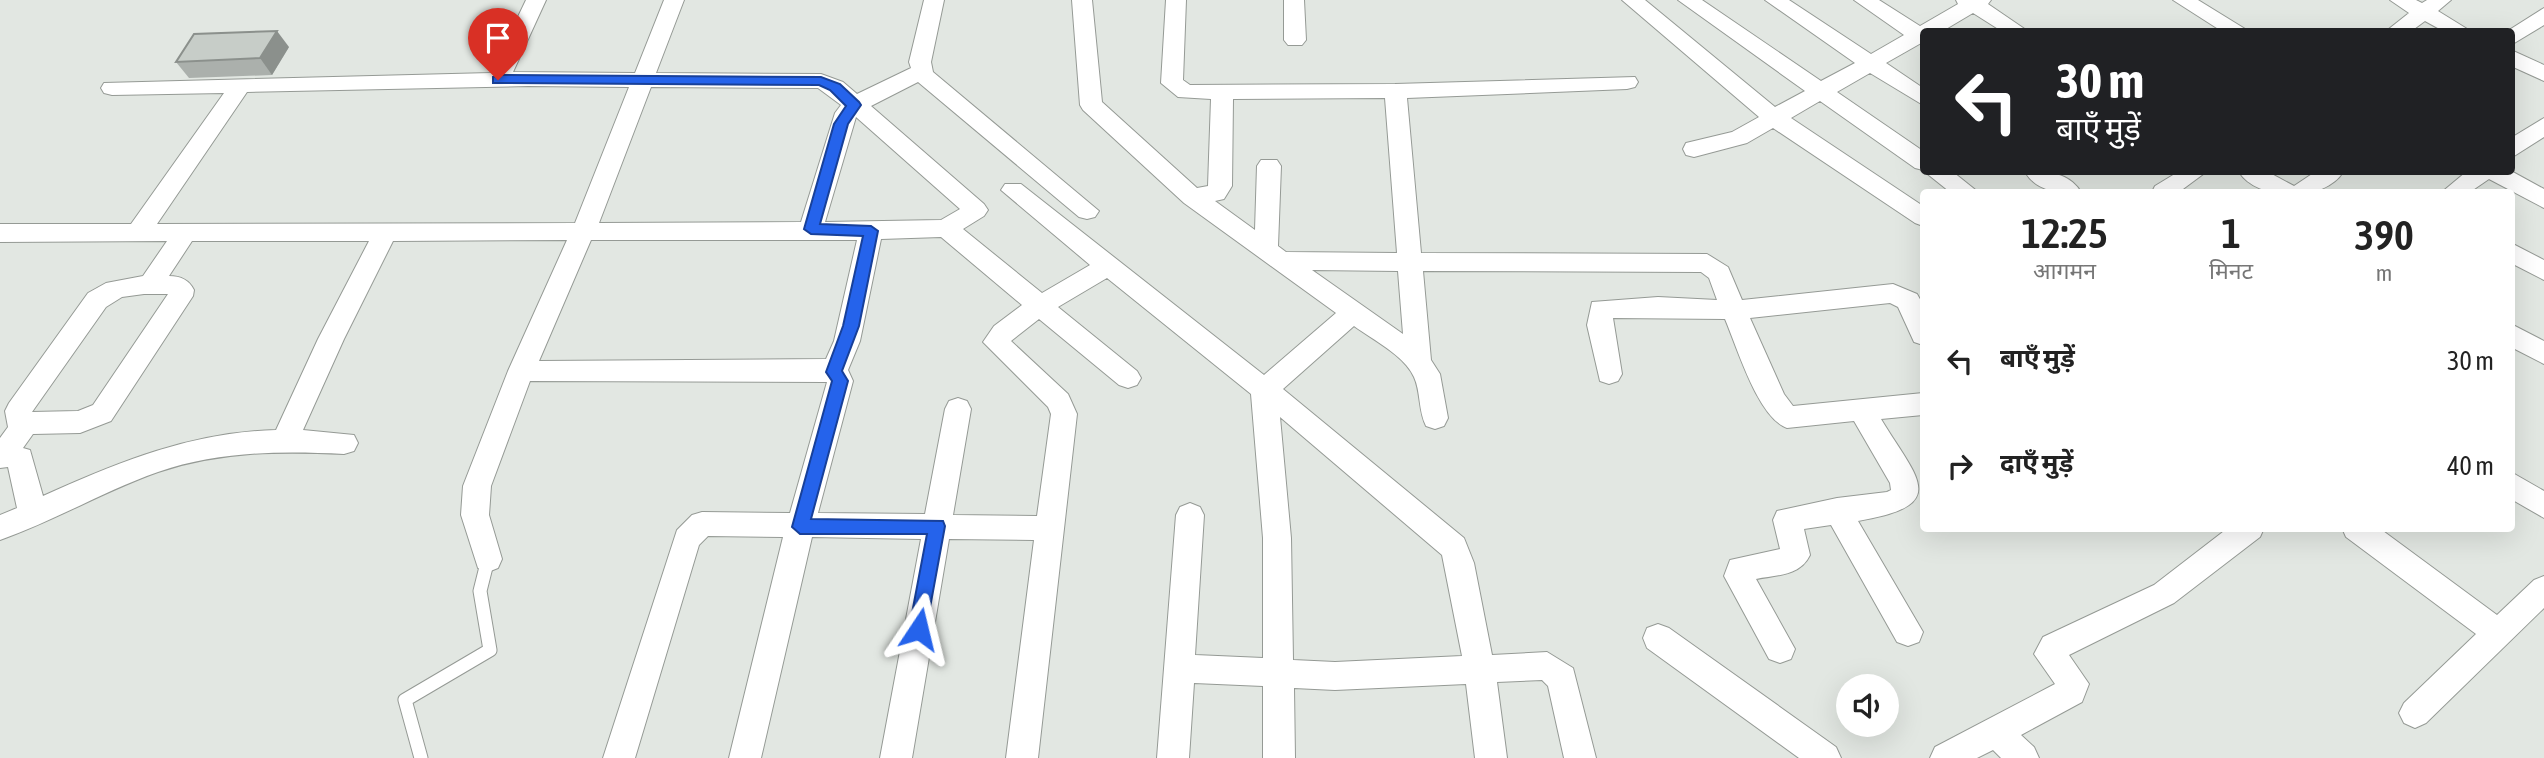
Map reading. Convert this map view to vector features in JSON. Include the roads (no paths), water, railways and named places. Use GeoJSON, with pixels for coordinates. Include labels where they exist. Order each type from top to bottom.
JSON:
{"type":"FeatureCollection","features":[{"type":"Feature","properties":{"kind":"street"},"geometry":{"type":"LineString","coordinates":[[498,80],[536,0]]}},
{"type":"Feature","properties":{"kind":"street"},"geometry":{"type":"LineString","coordinates":[[488,559],[474,500],[521,371],[583,232],[674,0]]}},
{"type":"Feature","properties":{"kind":"street"},"geometry":{"type":"LineString","coordinates":[[934,0],[920,62],[921,72],[1087,211]]}},
{"type":"Feature","properties":{"kind":"street"},"geometry":{"type":"LineString","coordinates":[[1082,0],[1091,105],[1192,197],[1418,361],[1427,374],[1435,418]]}},
{"type":"Feature","properties":{"kind":"street"},"geometry":{"type":"LineString","coordinates":[[1176,0],[1172,83],[1186,92],[1395,92],[1628,82]]}},
{"type":"Feature","properties":{"kind":"street"},"geometry":{"type":"LineString","coordinates":[[1294,0],[1295,40]]}},
{"type":"Feature","properties":{"kind":"street"},"geometry":{"type":"LineString","coordinates":[[1632,0],[1774,118],[1920,215]]}},
{"type":"Feature","properties":{"kind":"street"},"geometry":{"type":"LineString","coordinates":[[1688,0],[1920,160]]}},
{"type":"Feature","properties":{"kind":"street"},"geometry":{"type":"LineString","coordinates":[[1775,0],[1920,96]]}},
{"type":"Feature","properties":{"kind":"street"},"geometry":{"type":"LineString","coordinates":[[1864,0],[1920,31]]}},
{"type":"Feature","properties":{"kind":"street"},"geometry":{"type":"LineString","coordinates":[[2183,0],[2233,28]]}},
{"type":"Feature","properties":{"kind":"street"},"geometry":{"type":"LineString","coordinates":[[2400,0],[2433,6],[2458,28]]}},
{"type":"Feature","properties":{"kind":"street"},"geometry":{"type":"LineString","coordinates":[[1931,28],[1974,1],[2013,28]]}},
{"type":"Feature","properties":{"kind":"street"},"geometry":{"type":"LineString","coordinates":[[2401,28],[2433,6]]}},
{"type":"Feature","properties":{"kind":"street"},"geometry":{"type":"LineString","coordinates":[[2515,35],[2544,15]]}},
{"type":"Feature","properties":{"kind":"street"},"geometry":{"type":"LineString","coordinates":[[1694,149],[1731,142],[1920,35]]}},
{"type":"Feature","properties":{"kind":"street"},"geometry":{"type":"LineString","coordinates":[[2515,59],[2544,74]]}},
{"type":"Feature","properties":{"kind":"street"},"geometry":{"type":"LineString","coordinates":[[811,229],[841,124],[854,105],[921,72]]}},
{"type":"Feature","properties":{"kind":"street"},"geometry":{"type":"LineString","coordinates":[[112,88],[498,80],[821,81],[835,87],[976,210]]}},
{"type":"Feature","properties":{"kind":"street"},"geometry":{"type":"LineString","coordinates":[[137,234],[241,85]]}},
{"type":"Feature","properties":{"kind":"street"},"geometry":{"type":"LineString","coordinates":[[1395,92],[1418,361]]}},
{"type":"Feature","properties":{"kind":"street"},"geometry":{"type":"LineString","coordinates":[[1192,197],[1216,193],[1220,186],[1222,93]]}},
{"type":"Feature","properties":{"kind":"street"},"geometry":{"type":"LineString","coordinates":[[2515,147],[2544,126]]}},
{"type":"Feature","properties":{"kind":"street"},"geometry":{"type":"LineString","coordinates":[[1269,166],[1273,256]]}},
{"type":"Feature","properties":{"kind":"street"},"geometry":{"type":"LineString","coordinates":[[0,233],[184,235],[811,229],[871,231],[946,228],[1040,174]]}},
{"type":"Feature","properties":{"kind":"street"},"geometry":{"type":"LineString","coordinates":[[1941,175],[1962,189]]}},
{"type":"Feature","properties":{"kind":"street"},"geometry":{"type":"LineString","coordinates":[[2041,175],[2064,189]]}},
{"type":"Feature","properties":{"kind":"street"},"geometry":{"type":"LineString","coordinates":[[2168,189],[2189,175]]}},
{"type":"Feature","properties":{"kind":"street"},"geometry":{"type":"LineString","coordinates":[[2256,175],[2281,189]]}},
{"type":"Feature","properties":{"kind":"street"},"geometry":{"type":"LineString","coordinates":[[2306,189],[2327,175]]}},
{"type":"Feature","properties":{"kind":"street"},"geometry":{"type":"LineString","coordinates":[[2458,189],[2478,175]]}},
{"type":"Feature","properties":{"kind":"street"},"geometry":{"type":"LineString","coordinates":[[2500,175],[2544,200]]}},
{"type":"Feature","properties":{"kind":"street"},"geometry":{"type":"LineString","coordinates":[[1013,190],[1340,450],[1454,547],[1460,563],[1480,671],[1490,758]]}},
{"type":"Feature","properties":{"kind":"street"},"geometry":{"type":"LineString","coordinates":[[946,228],[1128,378]]}},
{"type":"Feature","properties":{"kind":"street"},"geometry":{"type":"LineString","coordinates":[[834,372],[850,331],[871,231]]}},
{"type":"Feature","properties":{"kind":"street"},"geometry":{"type":"LineString","coordinates":[[285,441],[331,339],[385,233]]}},
{"type":"Feature","properties":{"kind":"street"},"geometry":{"type":"LineString","coordinates":[[150,285],[184,235]]}},
{"type":"Feature","properties":{"kind":"street"},"geometry":{"type":"LineString","coordinates":[[2515,254],[2544,271]]}},
{"type":"Feature","properties":{"kind":"street"},"geometry":{"type":"LineString","coordinates":[[1273,256],[1410,264],[1707,263],[1719,273],[1759,372],[1782,413],[1790,418],[1920,404]]}},
{"type":"Feature","properties":{"kind":"street"},"geometry":{"type":"LineString","coordinates":[[1022,758],[1063,431],[1062,407],[996,342],[1001,334],[1040,307],[1108,266]]}},
{"type":"Feature","properties":{"kind":"street"},"geometry":{"type":"LineString","coordinates":[[176,285],[181,290],[180,296],[102,413],[80,422],[25,423],[18,421],[18,411],[97,300],[117,288],[176,285]]}},
{"type":"Feature","properties":{"kind":"street"},"geometry":{"type":"LineString","coordinates":[[1609,374],[1600,325],[1601,310],[1734,310],[1893,293],[1908,301],[1920,328]]}},
{"type":"Feature","properties":{"kind":"street"},"geometry":{"type":"LineString","coordinates":[[1264,390],[1352,314]]}},
{"type":"Feature","properties":{"kind":"street"},"geometry":{"type":"LineString","coordinates":[[2515,336],[2544,354]]}},
{"type":"Feature","properties":{"kind":"street"},"geometry":{"type":"LineString","coordinates":[[521,371],[814,369],[834,372],[840,381],[800,527],[745,758]]}},
{"type":"Feature","properties":{"kind":"street"},"geometry":{"type":"LineString","coordinates":[[1264,390],[1277,538],[1279,758]]}},
{"type":"Feature","properties":{"kind":"street"},"geometry":{"type":"LineString","coordinates":[[896,758],[958,410]]}},
{"type":"Feature","properties":{"kind":"street"},"geometry":{"type":"LineString","coordinates":[[1780,649],[1739,576],[1740,569],[1790,560],[1796,555],[1797,549],[1787,520],[1893,503],[1905,495],[1904,482],[1862,411]]}},
{"type":"Feature","properties":{"kind":"street"},"geometry":{"type":"LineString","coordinates":[[1,457],[25,423]]}},
{"type":"Feature","properties":{"kind":"street"},"geometry":{"type":"LineString","coordinates":[[0,528],[172,456],[218,446],[285,441],[344,443]]}},
{"type":"Feature","properties":{"kind":"street"},"geometry":{"type":"LineString","coordinates":[[1,457],[20,458],[33,514]]}},
{"type":"Feature","properties":{"kind":"street"},"geometry":{"type":"LineString","coordinates":[[2515,487],[2544,506]]}},
{"type":"Feature","properties":{"kind":"street"},"geometry":{"type":"LineString","coordinates":[[1837,510],[1908,632]]}},
{"type":"Feature","properties":{"kind":"street"},"geometry":{"type":"LineString","coordinates":[[1173,758],[1190,515]]}},
{"type":"Feature","properties":{"kind":"street"},"geometry":{"type":"LineString","coordinates":[[619,758],[692,531],[711,522],[800,527],[1049,528]]}},
{"type":"Feature","properties":{"kind":"street"},"geometry":{"type":"LineString","coordinates":[[1946,758],[2074,688],[2069,676],[2049,654],[2054,647],[2164,594],[2244,532]]}},
{"type":"Feature","properties":{"kind":"street"},"geometry":{"type":"LineString","coordinates":[[2361,532],[2498,633]]}},
{"type":"Feature","properties":{"kind":"street"},"geometry":{"type":"LineString","coordinates":[[2415,713],[2544,589]]}},
{"type":"Feature","properties":{"kind":"street"},"geometry":{"type":"LineString","coordinates":[[1658,638],[1825,758]]}},
{"type":"Feature","properties":{"kind":"street"},"geometry":{"type":"LineString","coordinates":[[1179,668],[1335,676],[1547,666],[1558,671],[1562,678],[1580,758]]}},
{"type":"Feature","properties":{"kind":"street"},"geometry":{"type":"LineString","coordinates":[[1995,730],[2023,758]]}},
{"type":"Feature","properties":{"kind":"lane"},"geometry":{"type":"LineString","coordinates":[[421,758],[405,700],[490,650],[480,591],[488,559]]}}]}
